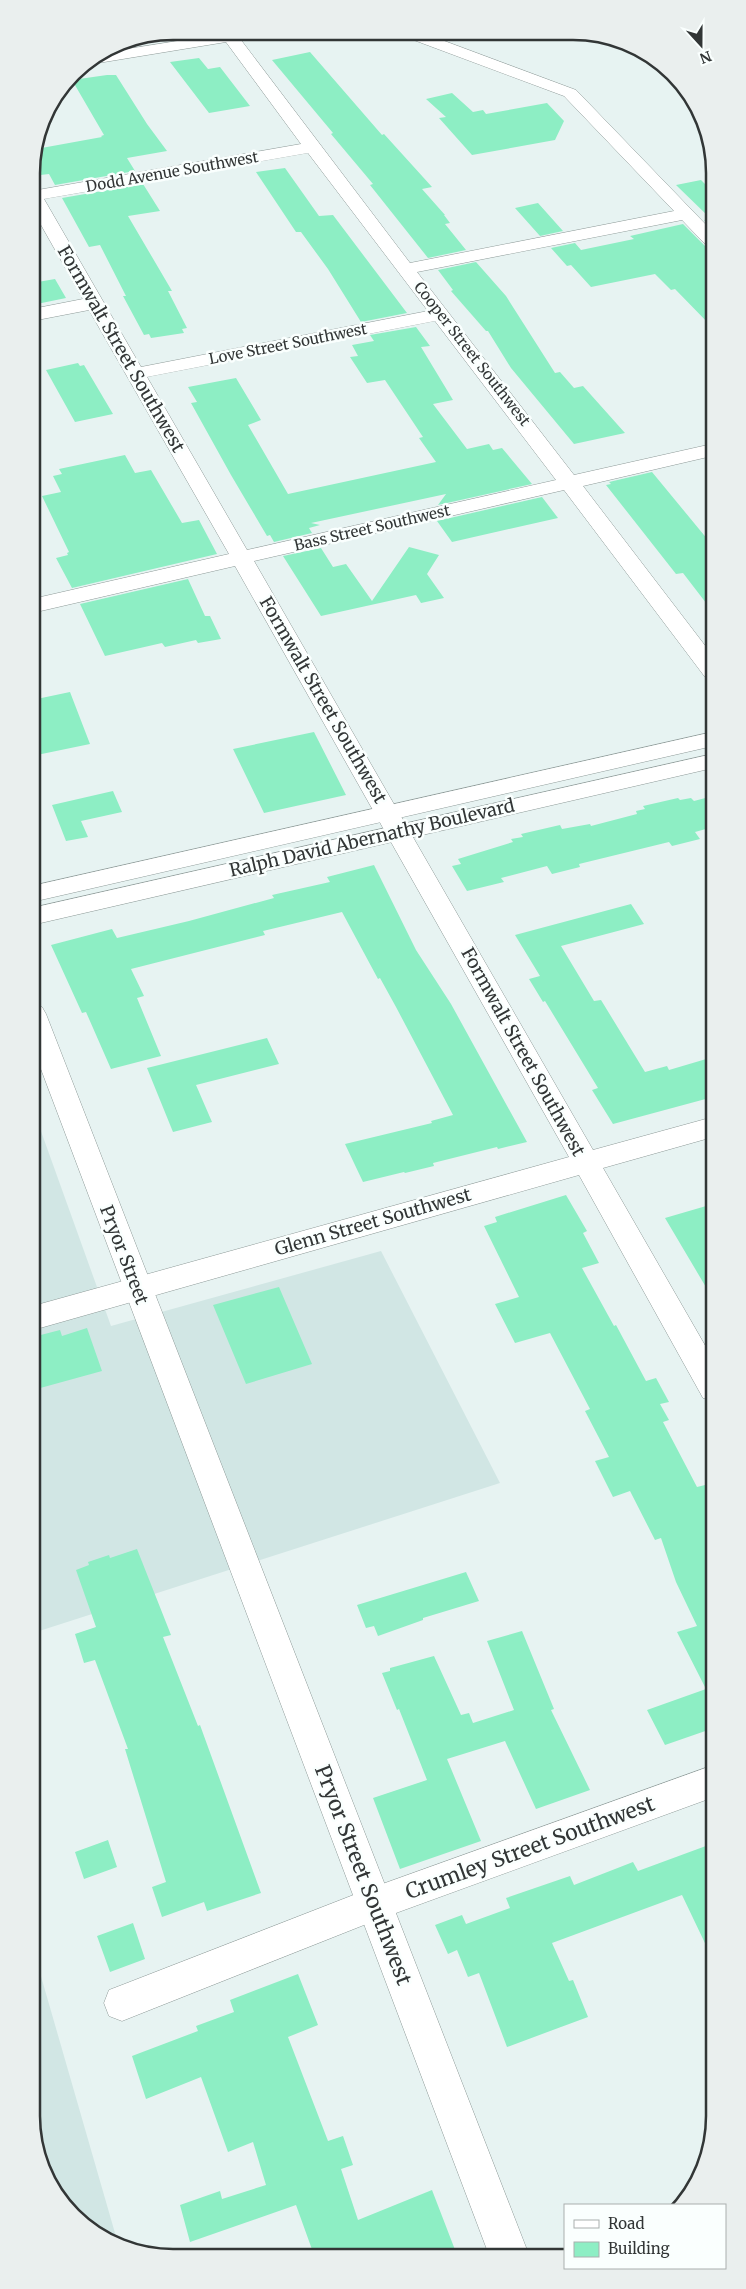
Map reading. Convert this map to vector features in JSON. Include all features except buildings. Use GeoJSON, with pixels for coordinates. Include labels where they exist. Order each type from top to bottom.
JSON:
{"type":"FeatureCollection","features":[{"type":"Feature","properties":{"kind":"street"},"geometry":{"type":"LineString","coordinates":[[111,56],[211,40]]}},
{"type":"Feature","properties":{"kind":"street","name":"Cooper Street Southwest"},"geometry":{"type":"LineString","coordinates":[[232,40],[706,663]]}},
{"type":"Feature","properties":{"kind":"street"},"geometry":{"type":"LineString","coordinates":[[428,40],[570,93],[706,231]]}},
{"type":"Feature","properties":{"kind":"street","name":"Dodd Avenue Southwest"},"geometry":{"type":"LineString","coordinates":[[40,195],[312,147]]}},
{"type":"Feature","properties":{"kind":"street","name":"Formwalt Street Southwest"},"geometry":{"type":"LineString","coordinates":[[40,210],[393,822],[706,1375]]}},
{"type":"Feature","properties":{"kind":"street"},"geometry":{"type":"LineString","coordinates":[[406,269],[687,214]]}},
{"type":"Feature","properties":{"kind":"street"},"geometry":{"type":"LineString","coordinates":[[40,314],[94,304]]}},
{"type":"Feature","properties":{"kind":"street","name":"Love Street Southwest"},"geometry":{"type":"LineString","coordinates":[[135,374],[440,314]]}},
{"type":"Feature","properties":{"kind":"street","name":"Bass Street Southwest"},"geometry":{"type":"LineString","coordinates":[[40,604],[241,559],[569,481],[706,451]]}},
{"type":"Feature","properties":{"kind":"street","name":"Ralph David Abernathy Boulevard"},"geometry":{"type":"LineString","coordinates":[[40,915],[706,741]]}},
{"type":"Feature","properties":{"kind":"street","name":"Ralph David Abernathy Boulevard"},"geometry":{"type":"LineString","coordinates":[[40,892],[706,762]]}},
{"type":"Feature","properties":{"kind":"street","name":"Pryor Street"},"geometry":{"type":"LineString","coordinates":[[40,1033],[216,1495]]}},
{"type":"Feature","properties":{"kind":"street","name":"Glenn Street Southwest"},"geometry":{"type":"LineString","coordinates":[[40,1316],[706,1129]]}},
{"type":"Feature","properties":{"kind":"street","name":"Pryor Street Southwest"},"geometry":{"type":"LineString","coordinates":[[216,1495],[507,2249]]}},
{"type":"Feature","properties":{"kind":"street","name":"Crumley Street Southwest"},"geometry":{"type":"LineString","coordinates":[[122,2003],[374,1904],[706,1784]]}},
{"type":"Feature","properties":{"kind":"shaded area"},"geometry":{"type":"Polygon","coordinates":[[[40,1128],[111,1326],[381,1251],[500,1483],[40,1631],[40,1128]]]}},
{"type":"Feature","properties":{"kind":"shaded area"},"geometry":{"type":"Polygon","coordinates":[[[40,1973],[116,2236],[92,2221],[79,2210],[62,2190],[47,2159],[41,2133],[40,2116],[40,1973]]]}}]}
